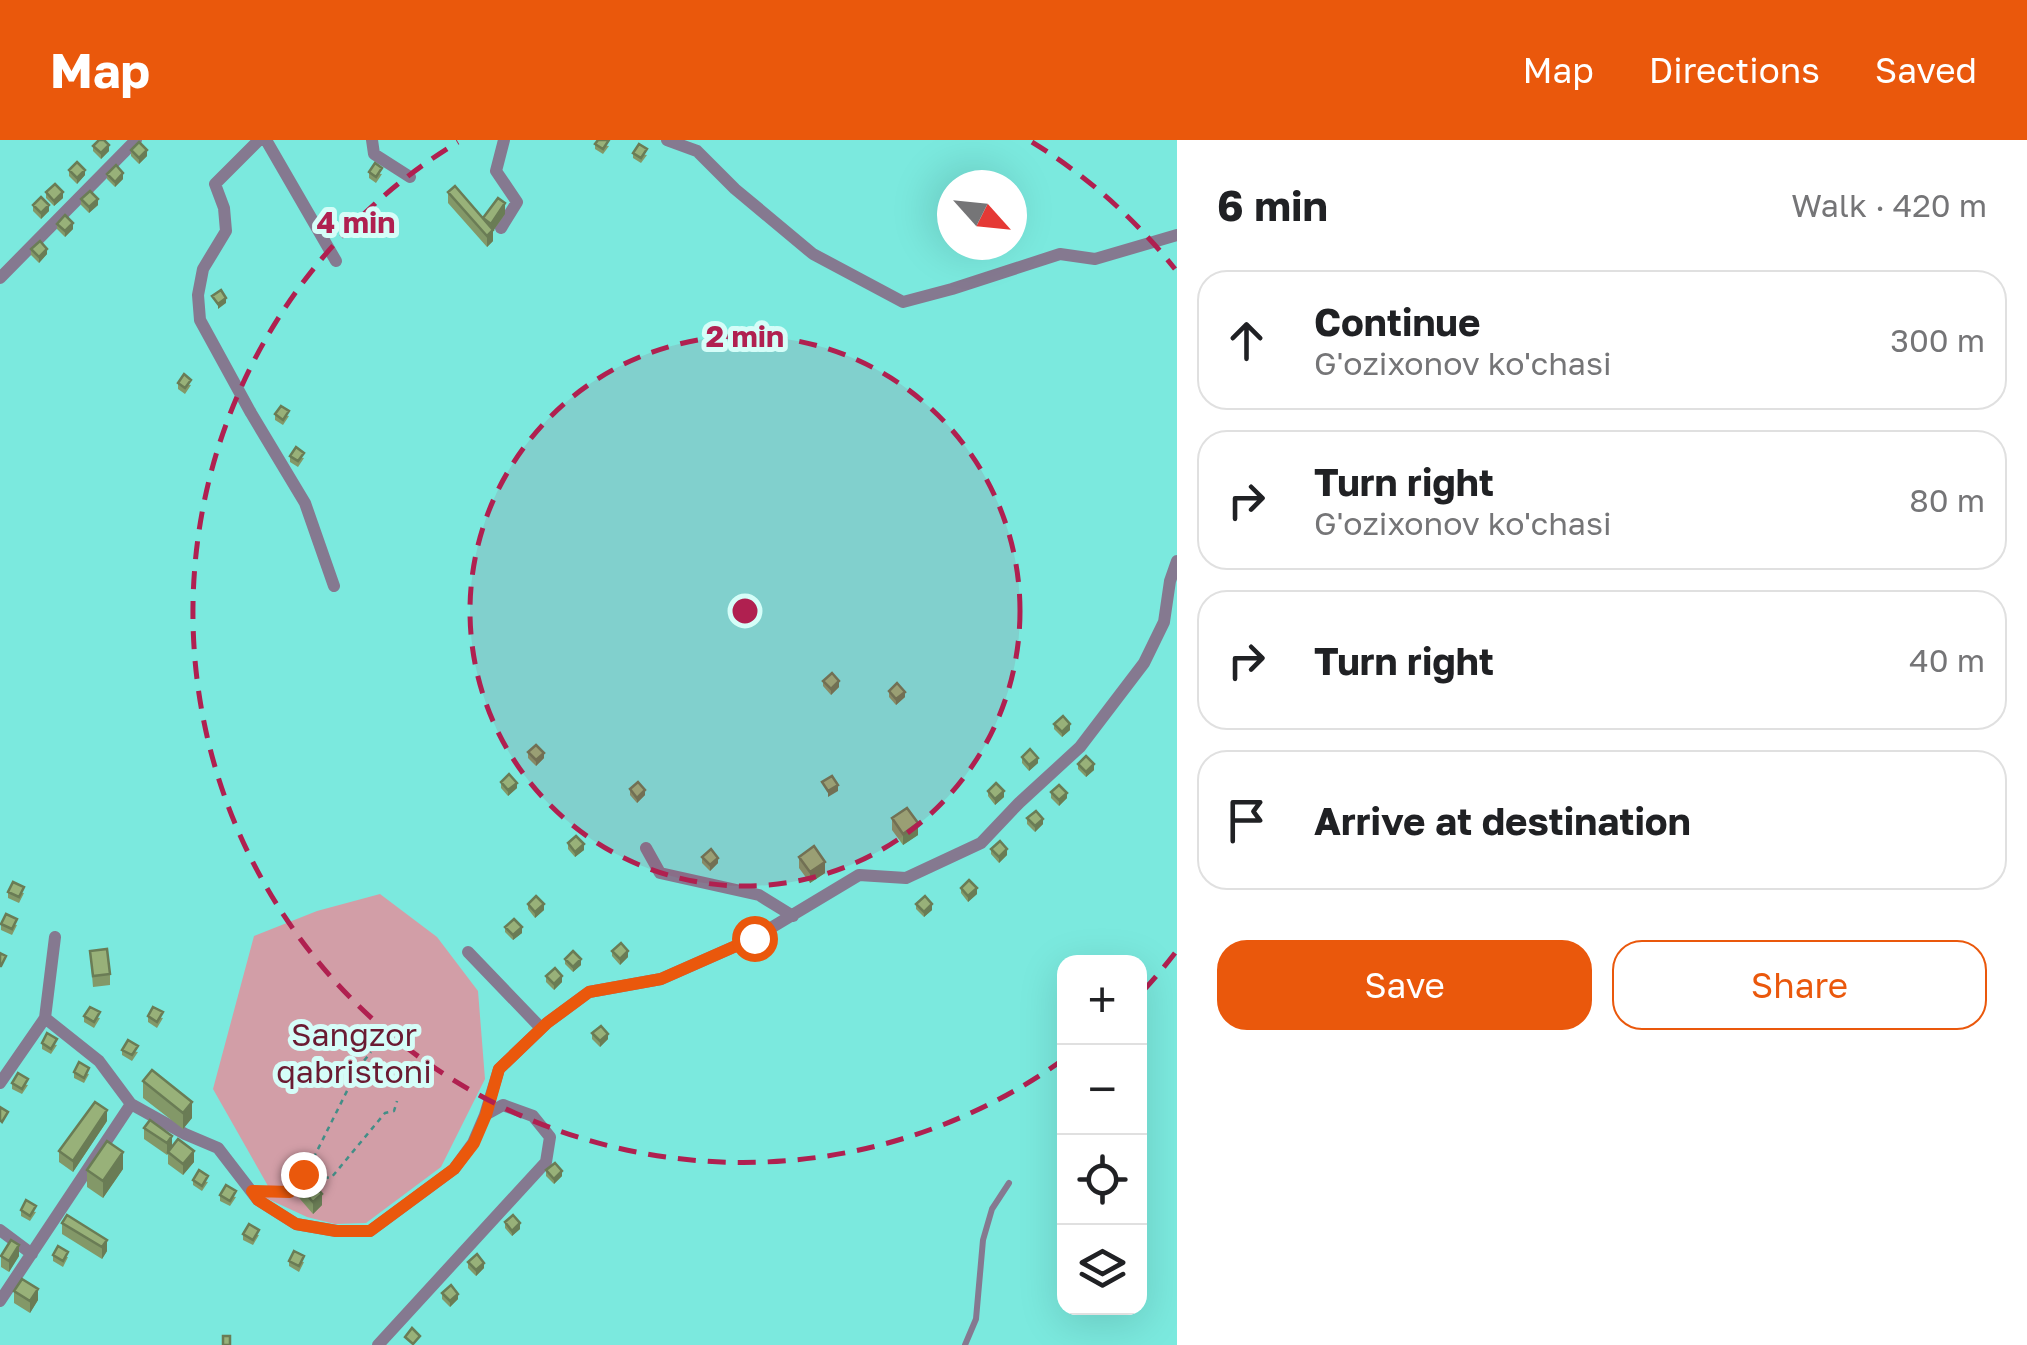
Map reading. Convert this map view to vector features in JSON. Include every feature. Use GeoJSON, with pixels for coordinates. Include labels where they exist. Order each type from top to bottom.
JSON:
{"type":"FeatureCollection","features":[{"type":"Feature","properties":{"kind":"street"},"geometry":{"type":"LineString","coordinates":[[0,278],[136,140]]}},
{"type":"Feature","properties":{"kind":"street"},"geometry":{"type":"LineString","coordinates":[[259,140],[216,184],[226,232],[204,268],[198,295],[200,320],[304,503],[334,586]]}},
{"type":"Feature","properties":{"kind":"street"},"geometry":{"type":"LineString","coordinates":[[266,140],[336,261]]}},
{"type":"Feature","properties":{"kind":"street"},"geometry":{"type":"LineString","coordinates":[[372,140],[374,154],[410,178]]}},
{"type":"Feature","properties":{"kind":"street"},"geometry":{"type":"LineString","coordinates":[[501,228],[516,202],[496,170],[504,140]]}},
{"type":"Feature","properties":{"kind":"street"},"geometry":{"type":"LineString","coordinates":[[667,140],[697,150],[736,189],[813,254],[903,302],[1060,254],[1095,259],[1177,235]]}},
{"type":"Feature","properties":{"kind":"street"},"geometry":{"type":"LineString","coordinates":[[46,1018],[99,1061],[131,1104],[218,1148],[258,1200],[296,1224],[336,1231],[370,1231],[454,1169],[474,1143],[499,1069],[542,1028],[589,992],[661,979],[754,938],[859,875],[906,878],[982,843],[1018,803],[1080,747],[1144,663],[1164,622],[1177,561]]}},
{"type":"Feature","properties":{"kind":"street"},"geometry":{"type":"LineString","coordinates":[[646,848],[660,873],[759,895],[793,916]]}},
{"type":"Feature","properties":{"kind":"street"},"geometry":{"type":"LineString","coordinates":[[0,1083],[46,1018],[55,938]]}},
{"type":"Feature","properties":{"kind":"street"},"geometry":{"type":"LineString","coordinates":[[468,952],[542,1028]]}},
{"type":"Feature","properties":{"kind":"street"},"geometry":{"type":"LineString","coordinates":[[0,1301],[131,1104]]}},
{"type":"Feature","properties":{"kind":"street"},"geometry":{"type":"LineString","coordinates":[[378,1345],[546,1162],[550,1137],[533,1116],[504,1105],[486,1115]]}},
{"type":"Feature","properties":{"kind":"street"},"geometry":{"type":"LineString","coordinates":[[0,1230],[32,1254]]}},
{"type":"Feature","properties":{"kind":"lane"},"geometry":{"type":"LineString","coordinates":[[965,1345],[976,1319],[983,1240],[992,1209],[1009,1184]]}},
{"type":"Feature","properties":{"kind":"lane"},"geometry":{"type":"LineString","coordinates":[[252,1191],[290,1192]]}},
{"type":"Feature","properties":{"kind":"path"},"geometry":{"type":"LineString","coordinates":[[290,1192],[310,1164],[359,1067],[371,1052]]}},
{"type":"Feature","properties":{"kind":"path"},"geometry":{"type":"LineString","coordinates":[[303,1174],[331,1178],[385,1114],[394,1111],[397,1101]]}},
{"type":"Feature","properties":{"kind":"green space","name":"Sangzor qabristoni"},"geometry":{"type":"Polygon","coordinates":[[[380,894],[437,937],[478,991],[485,1079],[441,1167],[366,1223],[335,1224],[307,1217],[266,1198],[268,1186],[213,1089],[254,936],[317,911],[380,894]]]}},
{"type":"Feature","properties":{"kind":"building"},"geometry":{"type":"Polygon","coordinates":[[[99,140],[109,145],[101,153],[93,146],[99,140]]]}},
{"type":"Feature","properties":{"kind":"building"},"geometry":{"type":"Polygon","coordinates":[[[598,140],[609,140],[603,149],[595,144],[598,140]]]}},
{"type":"Feature","properties":{"kind":"building"},"geometry":{"type":"Polygon","coordinates":[[[139,142],[147,150],[139,158],[131,150],[139,142]]]}},
{"type":"Feature","properties":{"kind":"building"},"geometry":{"type":"Polygon","coordinates":[[[639,144],[647,149],[641,158],[633,153],[639,144]]]}},
{"type":"Feature","properties":{"kind":"building"},"geometry":{"type":"Polygon","coordinates":[[[77,162],[85,170],[77,178],[69,170],[77,162]]]}},
{"type":"Feature","properties":{"kind":"building"},"geometry":{"type":"Polygon","coordinates":[[[375,163],[382,168],[376,177],[369,172],[375,163]]]}},
{"type":"Feature","properties":{"kind":"building"},"geometry":{"type":"Polygon","coordinates":[[[116,165],[123,173],[115,182],[107,174],[116,165]]]}},
{"type":"Feature","properties":{"kind":"building"},"geometry":{"type":"Polygon","coordinates":[[[55,184],[63,192],[54,201],[46,192],[55,184]]]}},
{"type":"Feature","properties":{"kind":"building"},"geometry":{"type":"Polygon","coordinates":[[[455,186],[493,230],[487,236],[448,192],[455,186]]]}},
{"type":"Feature","properties":{"kind":"building"},"geometry":{"type":"Polygon","coordinates":[[[90,191],[98,199],[89,207],[81,199],[90,191]]]}},
{"type":"Feature","properties":{"kind":"building"},"geometry":{"type":"Polygon","coordinates":[[[41,197],[49,205],[41,213],[33,205],[41,197]]]}},
{"type":"Feature","properties":{"kind":"building"},"geometry":{"type":"Polygon","coordinates":[[[498,198],[505,203],[491,224],[483,218],[498,198]]]}},
{"type":"Feature","properties":{"kind":"building"},"geometry":{"type":"Polygon","coordinates":[[[65,215],[73,223],[65,231],[57,224],[65,215]]]}},
{"type":"Feature","properties":{"kind":"building"},"geometry":{"type":"Polygon","coordinates":[[[40,241],[47,249],[39,257],[31,249],[40,241]]]}},
{"type":"Feature","properties":{"kind":"building"},"geometry":{"type":"Polygon","coordinates":[[[221,290],[226,298],[218,304],[212,296],[221,290]]]}},
{"type":"Feature","properties":{"kind":"building"},"geometry":{"type":"Polygon","coordinates":[[[184,374],[191,380],[185,388],[178,383],[184,374]]]}},
{"type":"Feature","properties":{"kind":"building"},"geometry":{"type":"Polygon","coordinates":[[[281,406],[289,411],[283,420],[275,414],[281,406]]]}},
{"type":"Feature","properties":{"kind":"building"},"geometry":{"type":"Polygon","coordinates":[[[296,447],[304,453],[298,461],[290,456],[296,447]]]}},
{"type":"Feature","properties":{"kind":"building"},"geometry":{"type":"Polygon","coordinates":[[[832,673],[839,681],[831,689],[823,681],[832,673]]]}},
{"type":"Feature","properties":{"kind":"building"},"geometry":{"type":"Polygon","coordinates":[[[897,683],[905,692],[896,699],[889,691],[897,683]]]}},
{"type":"Feature","properties":{"kind":"building"},"geometry":{"type":"Polygon","coordinates":[[[1063,716],[1070,724],[1062,732],[1054,724],[1063,716]]]}},
{"type":"Feature","properties":{"kind":"building"},"geometry":{"type":"Polygon","coordinates":[[[536,745],[544,753],[536,760],[528,752],[536,745]]]}},
{"type":"Feature","properties":{"kind":"building"},"geometry":{"type":"Polygon","coordinates":[[[1030,749],[1038,758],[1029,765],[1022,757],[1030,749]]]}},
{"type":"Feature","properties":{"kind":"building"},"geometry":{"type":"Polygon","coordinates":[[[1086,756],[1094,764],[1086,772],[1078,764],[1086,756]]]}},
{"type":"Feature","properties":{"kind":"building"},"geometry":{"type":"Polygon","coordinates":[[[509,774],[517,783],[508,790],[501,782],[509,774]]]}},
{"type":"Feature","properties":{"kind":"building"},"geometry":{"type":"Polygon","coordinates":[[[832,776],[838,785],[828,791],[822,782],[832,776]]]}},
{"type":"Feature","properties":{"kind":"building"},"geometry":{"type":"Polygon","coordinates":[[[638,782],[645,790],[637,798],[630,789],[638,782]]]}},
{"type":"Feature","properties":{"kind":"building"},"geometry":{"type":"Polygon","coordinates":[[[996,783],[1004,791],[995,799],[988,791],[996,783]]]}},
{"type":"Feature","properties":{"kind":"building"},"geometry":{"type":"Polygon","coordinates":[[[1059,785],[1067,793],[1059,800],[1051,792],[1059,785]]]}},
{"type":"Feature","properties":{"kind":"building"},"geometry":{"type":"Polygon","coordinates":[[[907,808],[918,823],[903,834],[892,818],[907,808]]]}},
{"type":"Feature","properties":{"kind":"building"},"geometry":{"type":"Polygon","coordinates":[[[1036,811],[1043,819],[1035,826],[1027,818],[1036,811]]]}},
{"type":"Feature","properties":{"kind":"building"},"geometry":{"type":"Polygon","coordinates":[[[576,836],[584,844],[575,852],[568,843],[576,836]]]}},
{"type":"Feature","properties":{"kind":"building"},"geometry":{"type":"Polygon","coordinates":[[[1000,841],[1007,849],[999,857],[991,849],[1000,841]]]}},
{"type":"Feature","properties":{"kind":"building"},"geometry":{"type":"Polygon","coordinates":[[[814,846],[825,862],[810,872],[799,857],[814,846]]]}},
{"type":"Feature","properties":{"kind":"building"},"geometry":{"type":"Polygon","coordinates":[[[711,849],[718,858],[710,865],[702,857],[711,849]]]}},
{"type":"Feature","properties":{"kind":"building"},"geometry":{"type":"Polygon","coordinates":[[[969,880],[977,888],[968,896],[961,888],[969,880]]]}},
{"type":"Feature","properties":{"kind":"building"},"geometry":{"type":"Polygon","coordinates":[[[13,882],[24,887],[19,897],[8,892],[13,882]]]}},
{"type":"Feature","properties":{"kind":"building"},"geometry":{"type":"Polygon","coordinates":[[[536,896],[544,904],[535,912],[528,904],[536,896]]]}},
{"type":"Feature","properties":{"kind":"building"},"geometry":{"type":"Polygon","coordinates":[[[925,896],[932,904],[924,912],[916,904],[925,896]]]}},
{"type":"Feature","properties":{"kind":"building"},"geometry":{"type":"Polygon","coordinates":[[[6,914],[17,919],[12,929],[1,924],[6,914]]]}},
{"type":"Feature","properties":{"kind":"building"},"geometry":{"type":"Polygon","coordinates":[[[514,919],[522,927],[513,935],[505,927],[514,919]]]}},
{"type":"Feature","properties":{"kind":"building"},"geometry":{"type":"Polygon","coordinates":[[[621,943],[628,951],[620,959],[612,951],[621,943]]]}},
{"type":"Feature","properties":{"kind":"building"},"geometry":{"type":"Polygon","coordinates":[[[107,949],[110,974],[93,976],[90,951],[107,949]]]}},
{"type":"Feature","properties":{"kind":"building"},"geometry":{"type":"Polygon","coordinates":[[[573,951],[581,959],[573,967],[565,959],[573,951]]]}},
{"type":"Feature","properties":{"kind":"building"},"geometry":{"type":"Polygon","coordinates":[[[555,968],[562,976],[554,984],[546,976],[555,968]]]}},
{"type":"Feature","properties":{"kind":"building"},"geometry":{"type":"Polygon","coordinates":[[[90,1007],[100,1012],[94,1022],[84,1016],[90,1007]]]}},
{"type":"Feature","properties":{"kind":"building"},"geometry":{"type":"Polygon","coordinates":[[[153,1007],[163,1012],[157,1022],[148,1016],[153,1007]]]}},
{"type":"Feature","properties":{"kind":"building"},"geometry":{"type":"Polygon","coordinates":[[[601,1026],[608,1034],[600,1041],[592,1033],[601,1026]]]}},
{"type":"Feature","properties":{"kind":"building"},"geometry":{"type":"Polygon","coordinates":[[[47,1033],[57,1039],[51,1049],[42,1043],[47,1033]]]}},
{"type":"Feature","properties":{"kind":"building"},"geometry":{"type":"Polygon","coordinates":[[[128,1040],[138,1046],[132,1055],[122,1050],[128,1040]]]}},
{"type":"Feature","properties":{"kind":"building"},"geometry":{"type":"Polygon","coordinates":[[[79,1062],[89,1068],[84,1078],[74,1072],[79,1062]]]}},
{"type":"Feature","properties":{"kind":"building"},"geometry":{"type":"Polygon","coordinates":[[[152,1070],[192,1102],[183,1113],[143,1081],[152,1070]]]}},
{"type":"Feature","properties":{"kind":"building"},"geometry":{"type":"Polygon","coordinates":[[[18,1073],[28,1079],[22,1089],[12,1083],[18,1073]]]}},
{"type":"Feature","properties":{"kind":"building"},"geometry":{"type":"Polygon","coordinates":[[[95,1102],[107,1110],[73,1161],[59,1151],[95,1102]]]}},
{"type":"Feature","properties":{"kind":"building"},"geometry":{"type":"Polygon","coordinates":[[[0,1107],[8,1112],[2,1122],[0,1120],[0,1107]]]}},
{"type":"Feature","properties":{"kind":"building"},"geometry":{"type":"Polygon","coordinates":[[[150,1120],[172,1136],[167,1143],[144,1128],[150,1120]]]}},
{"type":"Feature","properties":{"kind":"building"},"geometry":{"type":"Polygon","coordinates":[[[178,1139],[194,1151],[183,1164],[168,1152],[178,1139]]]}},
{"type":"Feature","properties":{"kind":"building"},"geometry":{"type":"Polygon","coordinates":[[[107,1141],[123,1152],[103,1181],[87,1170],[107,1141]]]}},
{"type":"Feature","properties":{"kind":"building"},"geometry":{"type":"Polygon","coordinates":[[[555,1163],[562,1171],[554,1179],[546,1170],[555,1163]]]}},
{"type":"Feature","properties":{"kind":"building"},"geometry":{"type":"Polygon","coordinates":[[[199,1170],[208,1176],[202,1186],[193,1180],[199,1170]]]}},
{"type":"Feature","properties":{"kind":"building"},"geometry":{"type":"Polygon","coordinates":[[[304,1173],[322,1194],[313,1202],[294,1181],[304,1173]]]}},
{"type":"Feature","properties":{"kind":"building"},"geometry":{"type":"Polygon","coordinates":[[[226,1185],[236,1191],[230,1201],[220,1195],[226,1185]]]}},
{"type":"Feature","properties":{"kind":"building"},"geometry":{"type":"Polygon","coordinates":[[[26,1200],[36,1206],[30,1216],[21,1210],[26,1200]]]}},
{"type":"Feature","properties":{"kind":"building"},"geometry":{"type":"Polygon","coordinates":[[[67,1215],[107,1240],[102,1247],[62,1223],[67,1215]]]}},
{"type":"Feature","properties":{"kind":"building"},"geometry":{"type":"Polygon","coordinates":[[[513,1215],[520,1223],[512,1231],[505,1222],[513,1215]]]}},
{"type":"Feature","properties":{"kind":"building"},"geometry":{"type":"Polygon","coordinates":[[[249,1224],[259,1230],[253,1240],[243,1234],[249,1224]]]}},
{"type":"Feature","properties":{"kind":"building"},"geometry":{"type":"Polygon","coordinates":[[[11,1240],[19,1245],[9,1261],[1,1256],[11,1240]]]}},
{"type":"Feature","properties":{"kind":"building"},"geometry":{"type":"Polygon","coordinates":[[[58,1246],[68,1252],[63,1261],[53,1255],[58,1246]]]}},
{"type":"Feature","properties":{"kind":"building"},"geometry":{"type":"Polygon","coordinates":[[[294,1251],[304,1256],[299,1266],[289,1261],[294,1251]]]}},
{"type":"Feature","properties":{"kind":"building"},"geometry":{"type":"Polygon","coordinates":[[[477,1254],[484,1263],[476,1270],[468,1262],[477,1254]]]}},
{"type":"Feature","properties":{"kind":"building"},"geometry":{"type":"Polygon","coordinates":[[[22,1279],[38,1289],[30,1301],[14,1291],[22,1279]]]}},
{"type":"Feature","properties":{"kind":"building"},"geometry":{"type":"Polygon","coordinates":[[[451,1285],[458,1294],[450,1301],[442,1293],[451,1285]]]}},
{"type":"Feature","properties":{"kind":"building"},"geometry":{"type":"Polygon","coordinates":[[[412,1328],[420,1336],[413,1344],[405,1337],[412,1328]]]}},
{"type":"Feature","properties":{"kind":"building"},"geometry":{"type":"Polygon","coordinates":[[[223,1336],[230,1336],[230,1345],[223,1345],[223,1336]]]}},
{"type":"Feature","properties":{"kind":"route"},"geometry":{"type":"LineString","coordinates":[[303,1174],[290,1192],[252,1191],[258,1200],[296,1224],[336,1231],[370,1231],[454,1169],[474,1143],[499,1069],[547,1023],[589,992],[661,979],[754,938]]}}]}
